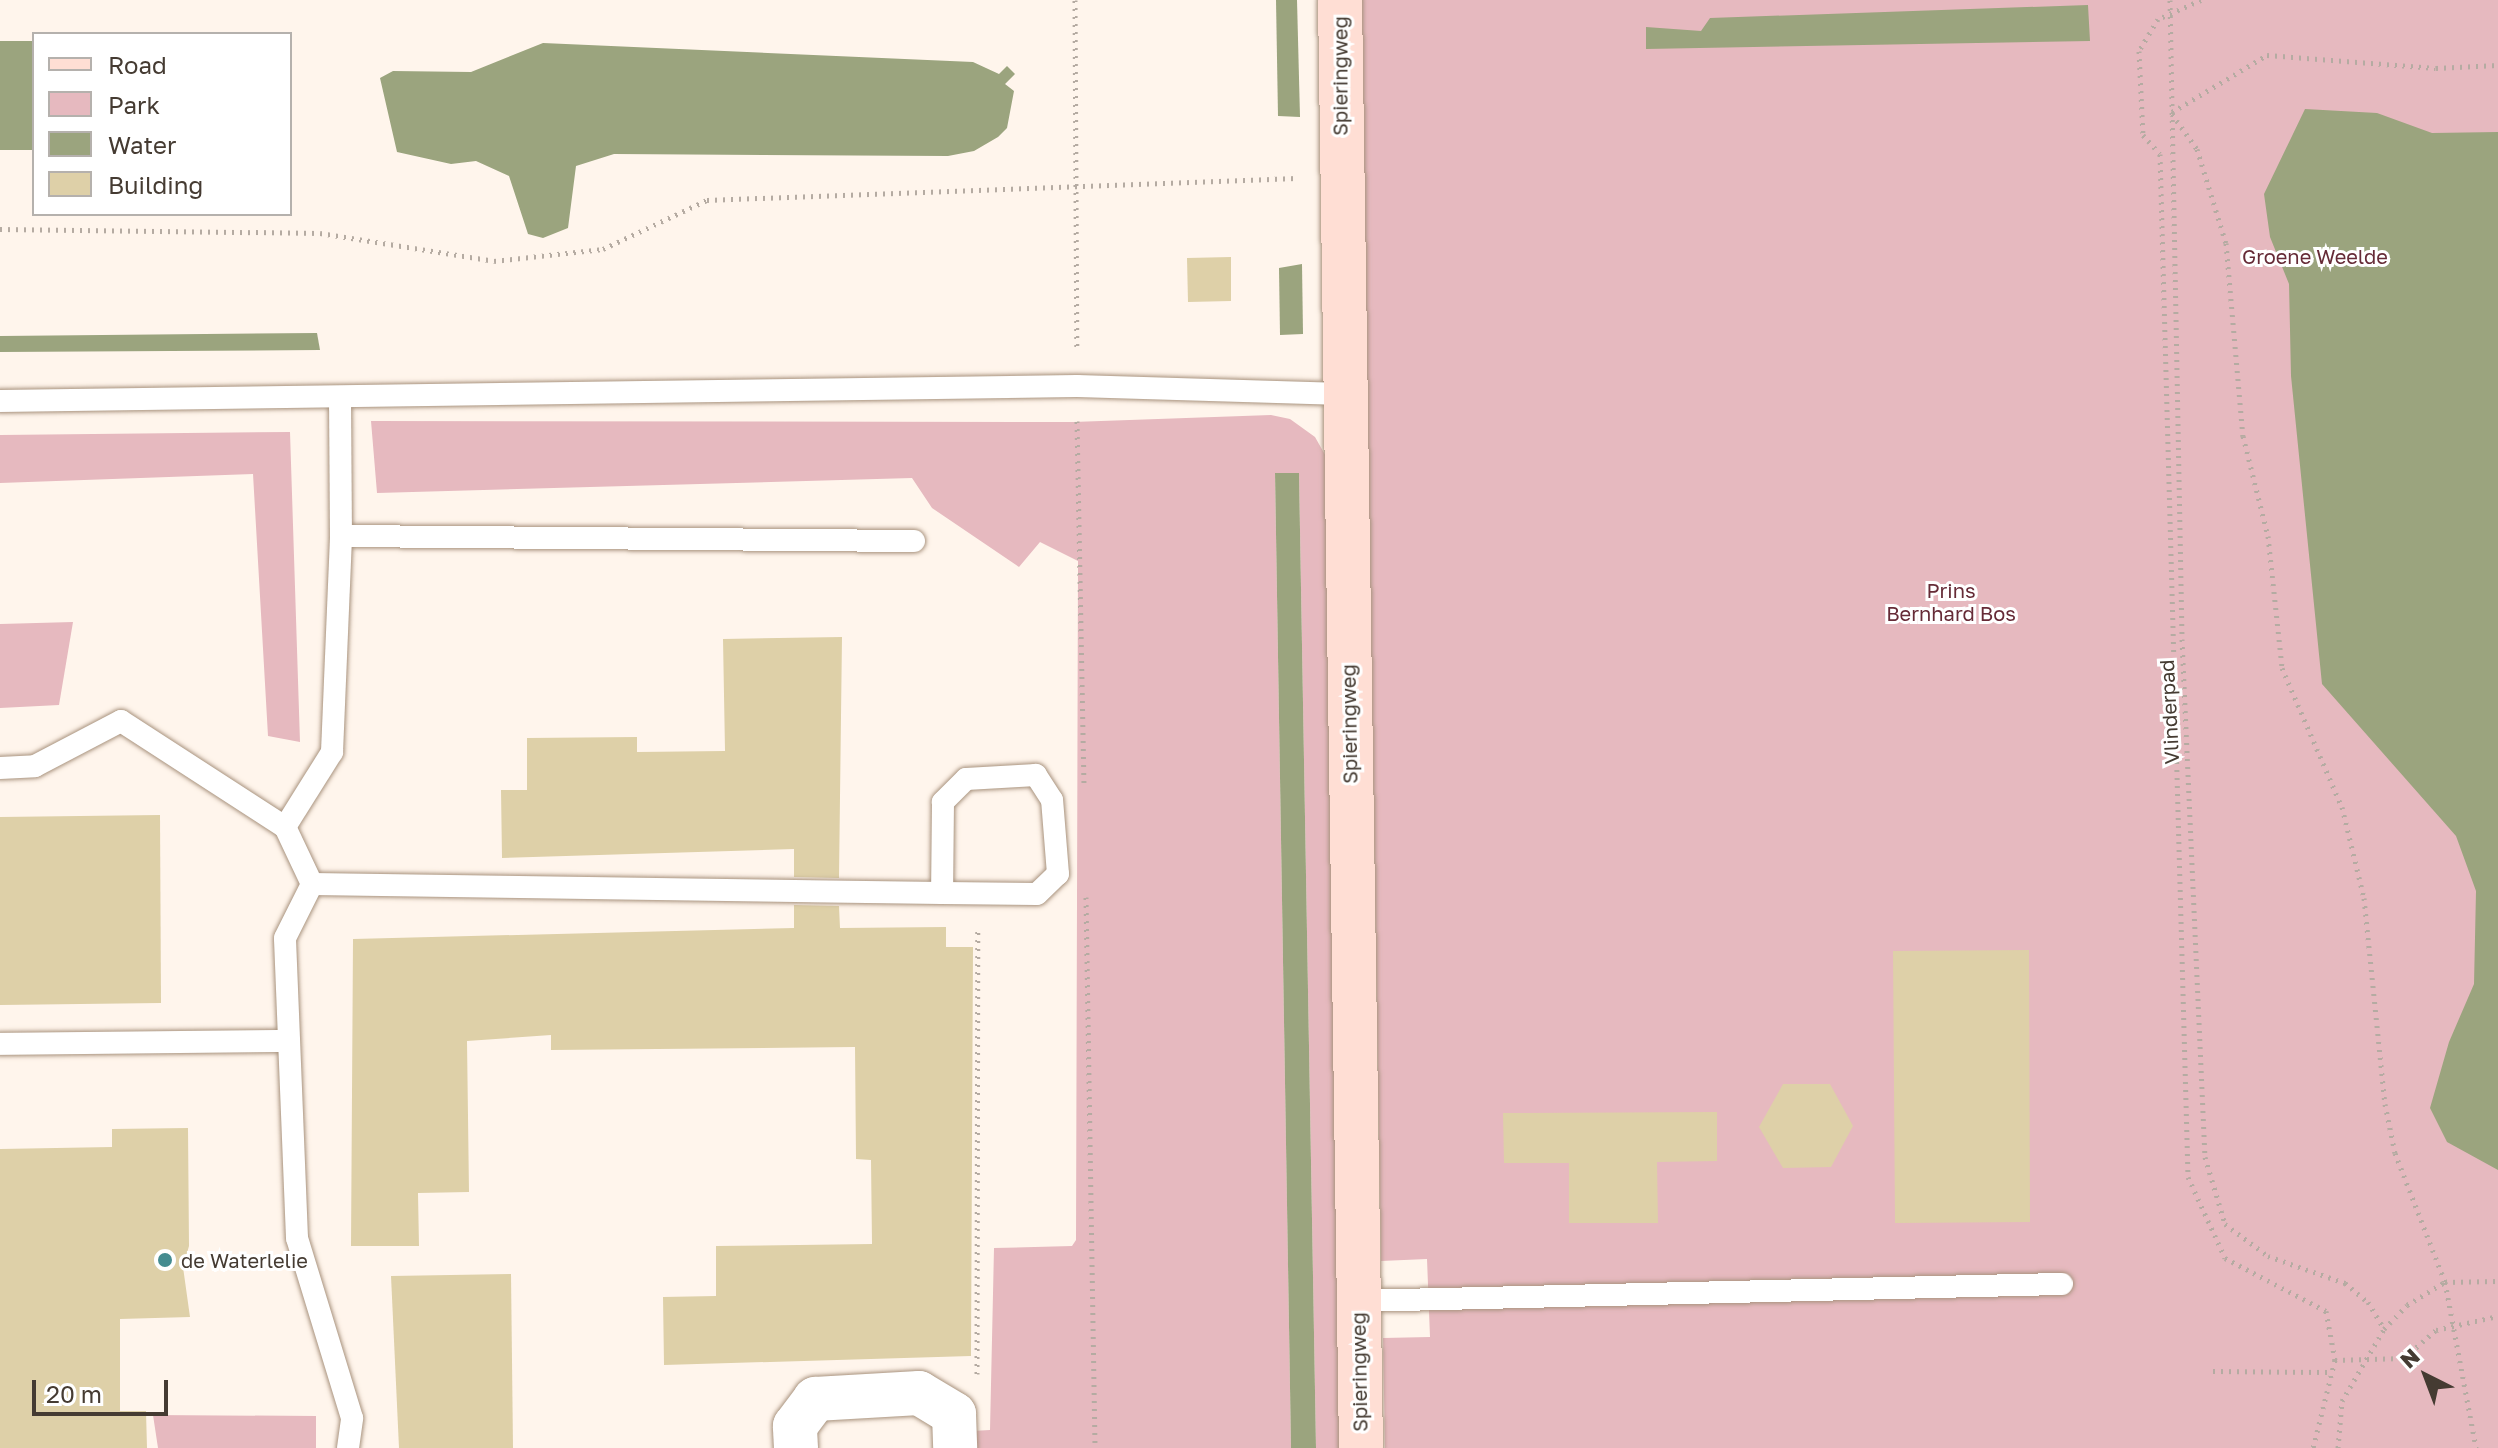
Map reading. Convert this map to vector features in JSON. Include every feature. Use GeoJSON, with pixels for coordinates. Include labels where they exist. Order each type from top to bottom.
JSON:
{"type":"FeatureCollection","features":[{"type":"Feature","properties":{"kind":"street","name":"Spieringweg"},"geometry":{"type":"LineString","coordinates":[[1340,0],[1343,394],[1361,1448]]}},
{"type":"Feature","properties":{"kind":"street"},"geometry":{"type":"LineString","coordinates":[[796,1448],[795,1426],[815,1399],[919,1393],[954,1431]]}},
{"type":"Feature","properties":{"kind":"lane"},"geometry":{"type":"LineString","coordinates":[[0,401],[1077,386],[1343,394]]}},
{"type":"Feature","properties":{"kind":"lane"},"geometry":{"type":"LineString","coordinates":[[285,827],[332,752],[341,536],[340,397]]}},
{"type":"Feature","properties":{"kind":"lane"},"geometry":{"type":"LineString","coordinates":[[341,536],[914,541]]}},
{"type":"Feature","properties":{"kind":"lane"},"geometry":{"type":"LineString","coordinates":[[0,768],[35,766],[121,721],[285,827],[312,884]]}},
{"type":"Feature","properties":{"kind":"lane"},"geometry":{"type":"LineString","coordinates":[[312,884],[942,893],[1037,894],[1058,874],[1052,800],[1036,775],[966,779],[943,802],[942,893]]}},
{"type":"Feature","properties":{"kind":"lane"},"geometry":{"type":"LineString","coordinates":[[312,884],[285,938],[297,1238],[352,1418],[348,1448]]}},
{"type":"Feature","properties":{"kind":"lane"},"geometry":{"type":"LineString","coordinates":[[0,1044],[289,1041]]}},
{"type":"Feature","properties":{"kind":"lane"},"geometry":{"type":"LineString","coordinates":[[1359,1301],[2062,1284]]}},
{"type":"Feature","properties":{"kind":"path"},"geometry":{"type":"LineString","coordinates":[[1075,0],[1084,798]]}},
{"type":"Feature","properties":{"kind":"path","name":"Vlinderpad"},"geometry":{"type":"LineString","coordinates":[[2170,0],[2182,639],[2205,1157],[2225,1224],[2268,1256],[2345,1283],[2368,1302],[2384,1329]]}},
{"type":"Feature","properties":{"kind":"path"},"geometry":{"type":"LineString","coordinates":[[2201,0],[2158,19],[2139,51],[2143,135],[2160,154],[2188,1177],[2225,1258],[2326,1311],[2335,1360],[2313,1448]]}},
{"type":"Feature","properties":{"kind":"path"},"geometry":{"type":"LineString","coordinates":[[2476,1448],[2445,1282],[2395,1153],[2385,1104],[2364,898],[2342,807],[2282,668],[2268,536],[2243,436],[2226,243],[2197,149],[2171,113],[2267,55],[2436,68],[2498,65]]}},
{"type":"Feature","properties":{"kind":"path"},"geometry":{"type":"LineString","coordinates":[[0,229],[320,233],[494,261],[603,249],[707,200],[1076,190],[1341,176]]}},
{"type":"Feature","properties":{"kind":"path"},"geometry":{"type":"LineString","coordinates":[[954,1431],[977,1407],[978,893]]}},
{"type":"Feature","properties":{"kind":"path"},"geometry":{"type":"LineString","coordinates":[[1085,893],[1095,1448]]}},
{"type":"Feature","properties":{"kind":"path"},"geometry":{"type":"LineString","coordinates":[[2338,1448],[2342,1401],[2362,1359],[2384,1329],[2407,1305],[2445,1282],[2498,1281]]}},
{"type":"Feature","properties":{"kind":"path"},"geometry":{"type":"LineString","coordinates":[[2335,1360],[2404,1358],[2436,1330],[2498,1316]]}},
{"type":"Feature","properties":{"kind":"path"},"geometry":{"type":"LineString","coordinates":[[2213,1371],[2332,1372]]}},
{"type":"Feature","properties":{"kind":"green space","name":"Prins Bernhard Bos"},"geometry":{"type":"Polygon","coordinates":[[[1360,0],[2498,0],[2498,1448],[1385,1448],[1383,1338],[1430,1337],[1427,1259],[1381,1261],[1360,0]]]}},
{"type":"Feature","properties":{"kind":"green space"},"geometry":{"type":"Polygon","coordinates":[[[1271,415],[1290,419],[1315,437],[1328,460],[1342,1448],[1316,1448],[1299,473],[1275,474],[1291,1448],[973,1448],[972,1431],[990,1430],[994,1248],[1072,1246],[1076,1240],[1078,561],[1040,542],[1019,567],[932,508],[912,478],[377,493],[371,421],[1073,422],[1271,415]]]}},
{"type":"Feature","properties":{"kind":"green space"},"geometry":{"type":"Polygon","coordinates":[[[290,432],[300,742],[268,736],[253,474],[0,483],[0,435],[290,432]]]}},
{"type":"Feature","properties":{"kind":"green space"},"geometry":{"type":"Polygon","coordinates":[[[73,622],[59,705],[0,708],[0,624],[73,622]]]}},
{"type":"Feature","properties":{"kind":"green space"},"geometry":{"type":"Polygon","coordinates":[[[153,1415],[316,1416],[316,1448],[158,1448],[153,1415]]]}},
{"type":"Feature","properties":{"kind":"water"},"geometry":{"type":"Polygon","coordinates":[[[1276,0],[1297,0],[1300,117],[1278,116],[1276,0]]]}},
{"type":"Feature","properties":{"kind":"water"},"geometry":{"type":"Polygon","coordinates":[[[2088,5],[2090,41],[1646,49],[1646,27],[1701,31],[1710,18],[2088,5]]]}},
{"type":"Feature","properties":{"kind":"water"},"geometry":{"type":"Polygon","coordinates":[[[0,41],[32,41],[32,150],[0,150],[0,41]]]}},
{"type":"Feature","properties":{"kind":"water"},"geometry":{"type":"Polygon","coordinates":[[[543,43],[973,62],[999,74],[1007,66],[1015,74],[1005,84],[1014,91],[1007,128],[998,137],[974,151],[948,156],[614,154],[576,166],[568,228],[543,238],[528,234],[509,176],[476,161],[451,164],[397,152],[380,78],[393,71],[471,72],[543,43]]]}},
{"type":"Feature","properties":{"kind":"water"},"geometry":{"type":"Polygon","coordinates":[[[2305,109],[2377,113],[2432,133],[2498,132],[2498,1170],[2447,1142],[2430,1108],[2449,1042],[2474,984],[2476,891],[2456,836],[2322,684],[2291,376],[2289,284],[2270,237],[2264,194],[2305,109]]]}},
{"type":"Feature","properties":{"kind":"water"},"geometry":{"type":"Polygon","coordinates":[[[1302,264],[1303,334],[1280,335],[1279,268],[1302,264]]]}},
{"type":"Feature","properties":{"kind":"water"},"geometry":{"type":"Polygon","coordinates":[[[317,333],[320,350],[0,352],[0,336],[317,333]]]}},
{"type":"Feature","properties":{"kind":"water"},"geometry":{"type":"Polygon","coordinates":[[[1275,473],[1299,473],[1316,1448],[1291,1448],[1275,473]]]}},
{"type":"Feature","properties":{"kind":"building"},"geometry":{"type":"Polygon","coordinates":[[[1231,257],[1231,301],[1188,302],[1187,258],[1231,257]]]}},
{"type":"Feature","properties":{"kind":"building"},"geometry":{"type":"Polygon","coordinates":[[[842,637],[839,878],[794,877],[794,849],[502,858],[501,790],[527,790],[527,738],[637,737],[637,752],[725,751],[723,639],[842,637]]]}},
{"type":"Feature","properties":{"kind":"building"},"geometry":{"type":"Polygon","coordinates":[[[160,815],[161,1003],[0,1005],[0,817],[160,815]]]}},
{"type":"Feature","properties":{"kind":"building"},"geometry":{"type":"Polygon","coordinates":[[[794,905],[839,906],[840,928],[946,927],[946,947],[973,947],[971,1356],[664,1365],[663,1297],[716,1296],[716,1246],[872,1244],[871,1160],[856,1159],[855,1047],[551,1050],[551,1035],[467,1041],[469,1192],[418,1193],[419,1246],[351,1246],[353,939],[794,928],[794,905]]]}},
{"type":"Feature","properties":{"kind":"building"},"geometry":{"type":"Polygon","coordinates":[[[2029,950],[2030,1222],[1895,1223],[1893,951],[2029,950]]]}},
{"type":"Feature","properties":{"kind":"building"},"geometry":{"type":"Polygon","coordinates":[[[1783,1084],[1830,1084],[1853,1126],[1831,1167],[1783,1168],[1759,1127],[1783,1084]]]}},
{"type":"Feature","properties":{"kind":"building"},"geometry":{"type":"Polygon","coordinates":[[[1717,1112],[1717,1161],[1657,1162],[1658,1223],[1569,1223],[1569,1163],[1504,1163],[1503,1113],[1717,1112]]]}},
{"type":"Feature","properties":{"kind":"building"},"geometry":{"type":"Polygon","coordinates":[[[188,1128],[189,1246],[183,1267],[190,1317],[120,1319],[120,1411],[146,1411],[147,1448],[0,1448],[0,1149],[112,1147],[112,1129],[188,1128]]]}},
{"type":"Feature","properties":{"kind":"building"},"geometry":{"type":"Polygon","coordinates":[[[511,1274],[513,1448],[399,1448],[391,1276],[511,1274]]]}},
{"type":"Feature","properties":{"kind":"place","name":"de Waterlelie"},"geometry":{"type":"Point","coordinates":[165,1260]}},
{"type":"Feature","properties":{"kind":"park label","name":"Groene Weelde"},"geometry":{"type":"Point","coordinates":[2315,256]}}]}
